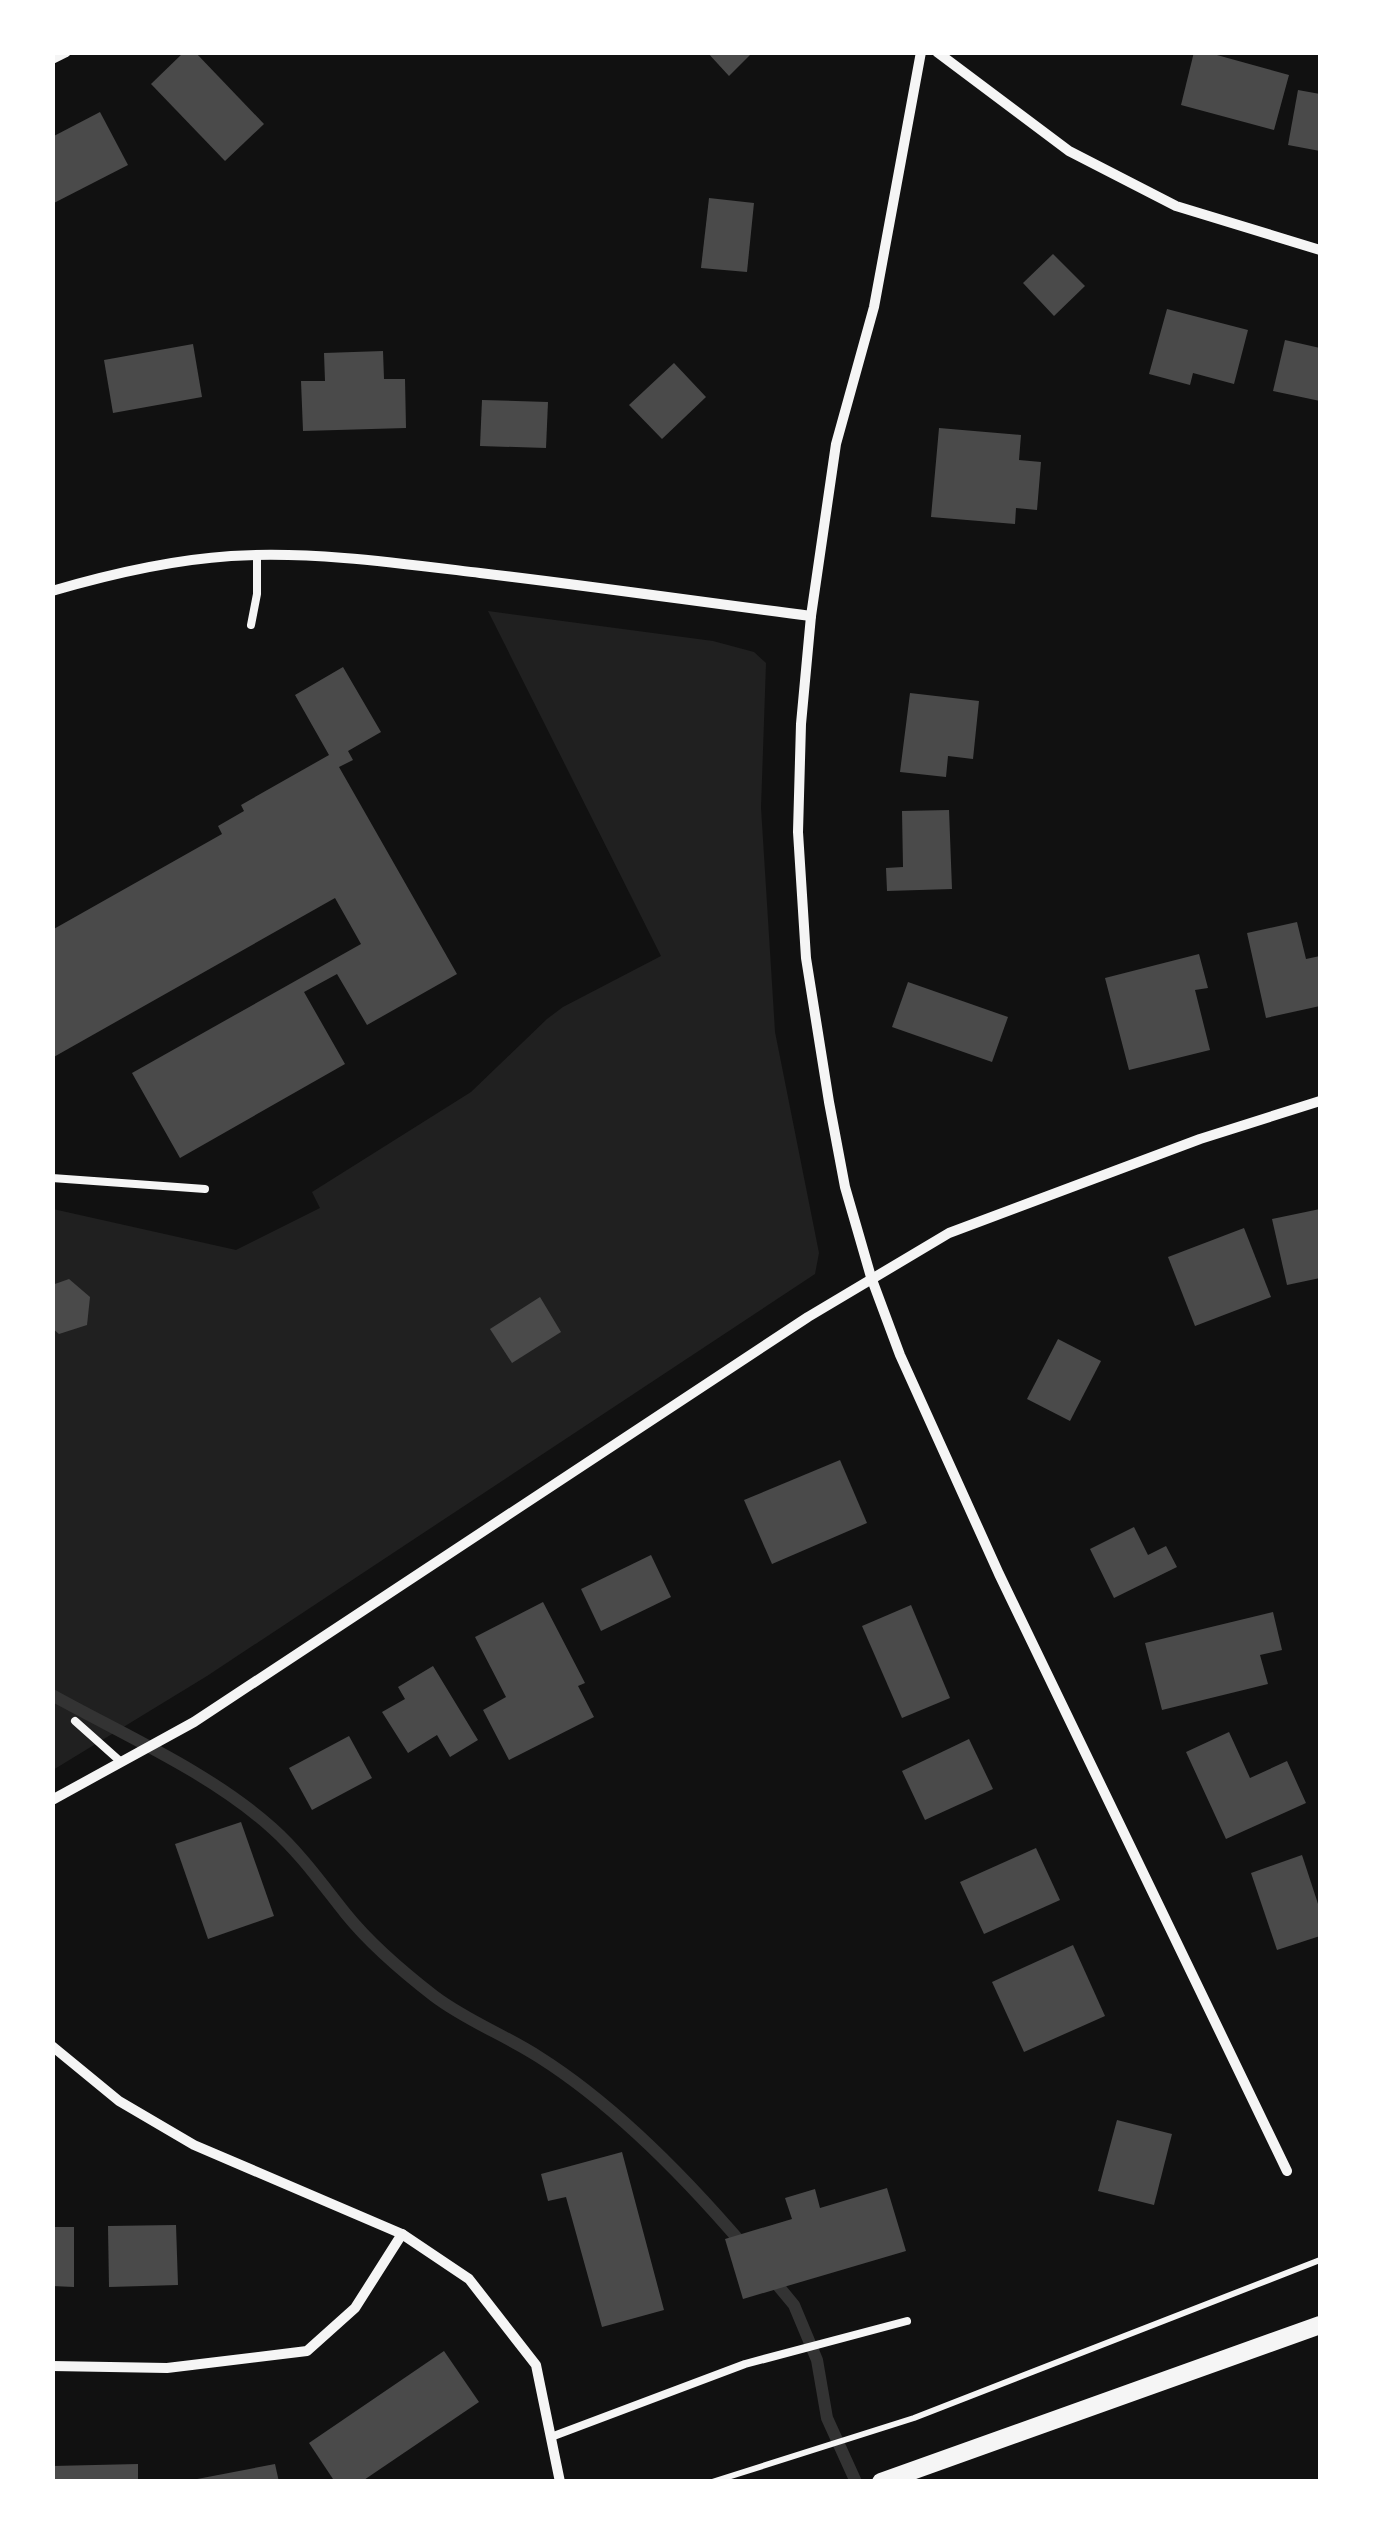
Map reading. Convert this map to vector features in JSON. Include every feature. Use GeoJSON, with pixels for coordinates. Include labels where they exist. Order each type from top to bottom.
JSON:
{"type":"FeatureCollection","features":[{"type":"Feature","properties":{"kind":"street"},"geometry":{"type":"LineString","coordinates":[[52,59],[66,52]]}},
{"type":"Feature","properties":{"kind":"street"},"geometry":{"type":"LineString","coordinates":[[921,52],[874,307],[836,444],[811,616],[801,724],[799,814],[806,958],[842,1170],[871,1277],[900,1355],[999,1574],[1287,2171]]}},
{"type":"Feature","properties":{"kind":"street"},"geometry":{"type":"LineString","coordinates":[[938,52],[1070,151],[1140,188],[1176,206],[1320,250]]}},
{"type":"Feature","properties":{"kind":"street"},"geometry":{"type":"LineString","coordinates":[[52,592],[103,576],[170,564],[256,556],[387,562],[811,616]]}},
{"type":"Feature","properties":{"kind":"street"},"geometry":{"type":"LineString","coordinates":[[52,1800],[210,1711],[871,1277],[966,1227],[1200,1138],[1320,1101]]}},
{"type":"Feature","properties":{"kind":"street"},"geometry":{"type":"LineString","coordinates":[[52,2046],[118,2101],[194,2145],[402,2234],[469,2279],[536,2365],[560,2482]]}},
{"type":"Feature","properties":{"kind":"street"},"geometry":{"type":"LineString","coordinates":[[52,2366],[167,2368],[307,2351],[356,2308],[402,2234]]}},
{"type":"Feature","properties":{"kind":"street"},"geometry":{"type":"LineString","coordinates":[[881,2482],[1320,2324]]}},
{"type":"Feature","properties":{"kind":"lane"},"geometry":{"type":"LineString","coordinates":[[251,625],[257,594],[256,556]]}},
{"type":"Feature","properties":{"kind":"lane"},"geometry":{"type":"LineString","coordinates":[[52,1178],[205,1189]]}},
{"type":"Feature","properties":{"kind":"lane"},"geometry":{"type":"LineString","coordinates":[[75,1721],[121,1762]]}},
{"type":"Feature","properties":{"kind":"lane"},"geometry":{"type":"LineString","coordinates":[[551,2437],[745,2364],[906,2320]]}},
{"type":"Feature","properties":{"kind":"path"},"geometry":{"type":"LineString","coordinates":[[712,2482],[914,2418],[1320,2260]]}},
{"type":"Feature","properties":{"kind":"shaded area"},"geometry":{"type":"Polygon","coordinates":[[[488,611],[713,641],[754,652],[766,663],[761,808],[775,1032],[819,1253],[815,1274],[207,1676],[53,1770],[53,1209],[236,1250],[320,1208],[312,1192],[471,1092],[563,1007],[661,956],[488,611]]]}},
{"type":"Feature","properties":{"kind":"building"},"geometry":{"type":"Polygon","coordinates":[[[184,52],[195,52],[264,124],[225,161],[151,84],[184,52]]]}},
{"type":"Feature","properties":{"kind":"building"},"geometry":{"type":"Polygon","coordinates":[[[707,52],[753,52],[729,76],[707,52]]]}},
{"type":"Feature","properties":{"kind":"building"},"geometry":{"type":"Polygon","coordinates":[[[1194,52],[1289,75],[1274,130],[1181,105],[1194,52]]]}},
{"type":"Feature","properties":{"kind":"building"},"geometry":{"type":"Polygon","coordinates":[[[1298,90],[1320,94],[1320,151],[1288,145],[1298,90]]]}},
{"type":"Feature","properties":{"kind":"building"},"geometry":{"type":"Polygon","coordinates":[[[100,112],[128,165],[52,204],[52,137],[100,112]]]}},
{"type":"Feature","properties":{"kind":"building"},"geometry":{"type":"Polygon","coordinates":[[[709,198],[754,203],[747,272],[701,268],[709,198]]]}},
{"type":"Feature","properties":{"kind":"building"},"geometry":{"type":"Polygon","coordinates":[[[1053,254],[1085,286],[1054,316],[1023,283],[1053,254]]]}},
{"type":"Feature","properties":{"kind":"building"},"geometry":{"type":"Polygon","coordinates":[[[1167,309],[1248,330],[1234,384],[1193,373],[1190,385],[1149,374],[1167,309]]]}},
{"type":"Feature","properties":{"kind":"building"},"geometry":{"type":"Polygon","coordinates":[[[1285,340],[1320,348],[1320,401],[1273,391],[1285,340]]]}},
{"type":"Feature","properties":{"kind":"building"},"geometry":{"type":"Polygon","coordinates":[[[193,344],[202,397],[113,413],[104,360],[193,344]]]}},
{"type":"Feature","properties":{"kind":"building"},"geometry":{"type":"Polygon","coordinates":[[[383,351],[384,379],[405,379],[406,428],[303,431],[301,381],[325,381],[324,353],[383,351]]]}},
{"type":"Feature","properties":{"kind":"building"},"geometry":{"type":"Polygon","coordinates":[[[674,363],[706,397],[662,439],[629,405],[674,363]]]}},
{"type":"Feature","properties":{"kind":"building"},"geometry":{"type":"Polygon","coordinates":[[[482,400],[548,402],[546,448],[480,446],[482,400]]]}},
{"type":"Feature","properties":{"kind":"building"},"geometry":{"type":"Polygon","coordinates":[[[939,428],[1021,435],[1019,460],[1041,462],[1037,510],[1016,508],[1015,524],[931,517],[939,428]]]}},
{"type":"Feature","properties":{"kind":"building"},"geometry":{"type":"Polygon","coordinates":[[[343,667],[381,732],[348,751],[353,760],[339,767],[457,974],[367,1025],[337,974],[304,992],[345,1064],[180,1158],[132,1073],[361,944],[335,898],[52,1058],[52,930],[222,834],[218,826],[244,811],[241,805],[329,755],[295,695],[343,667]]]}},
{"type":"Feature","properties":{"kind":"building"},"geometry":{"type":"Polygon","coordinates":[[[910,693],[979,701],[973,759],[948,756],[946,777],[900,772],[910,693]]]}},
{"type":"Feature","properties":{"kind":"building"},"geometry":{"type":"Polygon","coordinates":[[[949,810],[952,889],[887,891],[886,868],[903,867],[902,811],[949,810]]]}},
{"type":"Feature","properties":{"kind":"building"},"geometry":{"type":"Polygon","coordinates":[[[1297,922],[1306,959],[1320,956],[1320,1006],[1266,1018],[1247,933],[1297,922]]]}},
{"type":"Feature","properties":{"kind":"building"},"geometry":{"type":"Polygon","coordinates":[[[1199,954],[1208,988],[1195,990],[1210,1050],[1129,1070],[1105,978],[1199,954]]]}},
{"type":"Feature","properties":{"kind":"building"},"geometry":{"type":"Polygon","coordinates":[[[908,982],[1008,1017],[992,1062],[892,1027],[908,982]]]}},
{"type":"Feature","properties":{"kind":"building"},"geometry":{"type":"Polygon","coordinates":[[[1320,1209],[1320,1278],[1287,1285],[1272,1219],[1320,1209]]]}},
{"type":"Feature","properties":{"kind":"building"},"geometry":{"type":"Polygon","coordinates":[[[1244,1228],[1271,1297],[1195,1326],[1168,1257],[1244,1228]]]}},
{"type":"Feature","properties":{"kind":"building"},"geometry":{"type":"Polygon","coordinates":[[[69,1279],[90,1297],[87,1325],[59,1334],[52,1328],[52,1285],[69,1279]]]}},
{"type":"Feature","properties":{"kind":"building"},"geometry":{"type":"Polygon","coordinates":[[[540,1297],[561,1332],[512,1363],[490,1329],[540,1297]]]}},
{"type":"Feature","properties":{"kind":"building"},"geometry":{"type":"Polygon","coordinates":[[[1058,1339],[1101,1361],[1070,1421],[1027,1399],[1058,1339]]]}},
{"type":"Feature","properties":{"kind":"building"},"geometry":{"type":"Polygon","coordinates":[[[840,1460],[867,1523],[772,1564],[744,1500],[840,1460]]]}},
{"type":"Feature","properties":{"kind":"building"},"geometry":{"type":"Polygon","coordinates":[[[1134,1527],[1148,1555],[1166,1546],[1177,1567],[1114,1598],[1090,1549],[1134,1527]]]}},
{"type":"Feature","properties":{"kind":"building"},"geometry":{"type":"Polygon","coordinates":[[[651,1555],[671,1597],[601,1631],[581,1589],[651,1555]]]}},
{"type":"Feature","properties":{"kind":"building"},"geometry":{"type":"Polygon","coordinates":[[[543,1602],[585,1683],[578,1686],[594,1717],[509,1760],[483,1710],[506,1697],[475,1637],[543,1602]]]}},
{"type":"Feature","properties":{"kind":"building"},"geometry":{"type":"Polygon","coordinates":[[[911,1605],[950,1698],[902,1718],[862,1626],[911,1605]]]}},
{"type":"Feature","properties":{"kind":"building"},"geometry":{"type":"Polygon","coordinates":[[[1273,1612],[1282,1650],[1260,1655],[1268,1684],[1162,1710],[1145,1643],[1273,1612]]]}},
{"type":"Feature","properties":{"kind":"building"},"geometry":{"type":"Polygon","coordinates":[[[433,1666],[478,1740],[450,1757],[437,1735],[408,1753],[382,1712],[405,1699],[398,1687],[433,1666]]]}},
{"type":"Feature","properties":{"kind":"building"},"geometry":{"type":"Polygon","coordinates":[[[1229,1732],[1250,1778],[1287,1761],[1306,1803],[1226,1839],[1186,1752],[1229,1732]]]}},
{"type":"Feature","properties":{"kind":"building"},"geometry":{"type":"Polygon","coordinates":[[[349,1736],[372,1778],[312,1810],[289,1768],[349,1736]]]}},
{"type":"Feature","properties":{"kind":"building"},"geometry":{"type":"Polygon","coordinates":[[[969,1739],[993,1789],[925,1820],[902,1771],[969,1739]]]}},
{"type":"Feature","properties":{"kind":"building"},"geometry":{"type":"Polygon","coordinates":[[[241,1822],[274,1916],[208,1939],[175,1844],[241,1822]]]}},
{"type":"Feature","properties":{"kind":"building"},"geometry":{"type":"Polygon","coordinates":[[[1036,1848],[1060,1900],[984,1934],[960,1882],[1036,1848]]]}},
{"type":"Feature","properties":{"kind":"building"},"geometry":{"type":"Polygon","coordinates":[[[1302,1855],[1320,1910],[1320,1936],[1277,1950],[1251,1873],[1302,1855]]]}},
{"type":"Feature","properties":{"kind":"building"},"geometry":{"type":"Polygon","coordinates":[[[1073,1945],[1105,2016],[1024,2052],[992,1982],[1073,1945]]]}},
{"type":"Feature","properties":{"kind":"building"},"geometry":{"type":"Polygon","coordinates":[[[1117,2120],[1172,2134],[1154,2205],[1098,2191],[1117,2120]]]}},
{"type":"Feature","properties":{"kind":"building"},"geometry":{"type":"Polygon","coordinates":[[[622,2152],[664,2310],[602,2327],[566,2197],[548,2201],[541,2174],[622,2152]]]}},
{"type":"Feature","properties":{"kind":"building"},"geometry":{"type":"Polygon","coordinates":[[[887,2188],[906,2251],[743,2299],[725,2239],[792,2219],[785,2198],[815,2189],[820,2208],[887,2188]]]}},
{"type":"Feature","properties":{"kind":"building"},"geometry":{"type":"Polygon","coordinates":[[[176,2225],[178,2285],[109,2287],[108,2226],[176,2225]]]}},
{"type":"Feature","properties":{"kind":"building"},"geometry":{"type":"Polygon","coordinates":[[[52,2227],[74,2227],[74,2287],[52,2286],[52,2227]]]}},
{"type":"Feature","properties":{"kind":"building"},"geometry":{"type":"Polygon","coordinates":[[[444,2351],[479,2402],[361,2482],[335,2482],[309,2443],[444,2351]]]}},
{"type":"Feature","properties":{"kind":"building"},"geometry":{"type":"Polygon","coordinates":[[[138,2464],[138,2482],[52,2482],[52,2466],[138,2464]]]}},
{"type":"Feature","properties":{"kind":"building"},"geometry":{"type":"Polygon","coordinates":[[[275,2464],[279,2482],[192,2482],[192,2480],[275,2464]]]}},
{"type":"Feature","properties":{"kind":"waterway"},"geometry":{"type":"LineString","coordinates":[[52,1695],[166,1756],[248,1808],[292,1848],[356,1925],[399,1968],[447,2005],[539,2057],[595,2097],[673,2169],[744,2246]]}},
{"type":"Feature","properties":{"kind":"waterway"},"geometry":{"type":"LineString","coordinates":[[770,2276],[794,2305],[817,2360],[827,2418],[856,2482]]}}]}
